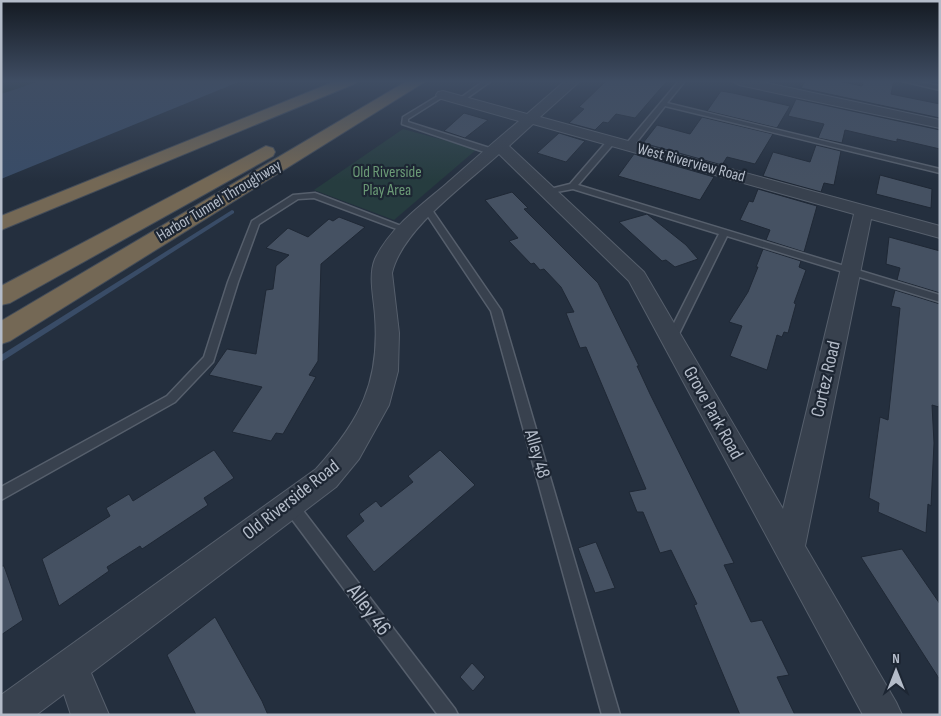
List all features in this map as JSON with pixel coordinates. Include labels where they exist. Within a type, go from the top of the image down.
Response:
[{"type":"highway","points":[[1,224],[268,114]]},
{"type":"highway","name":"Harbor Tunnel Throughway","points":[[1,297],[336,114]]},
{"type":"highway","name":"Harbor Tunnel Throughway","points":[[8,329],[363,114]]},
{"type":"street","name":"West Riverview Road","points":[[513,114],[940,232]]},
{"type":"street","name":"Old Riverside Road","points":[[5,715],[326,478],[349,454],[370,416],[384,383],[388,352],[382,273],[385,260],[405,229],[535,114]]},
{"type":"street","points":[[895,114],[940,124]]},
{"type":"street","name":"Grove Park Road","points":[[497,148],[561,189],[637,277],[883,715]]},
{"type":"street","name":"Cortez Road","points":[[789,548],[864,211]]},
{"type":"street","points":[[71,666],[90,715]]},
{"type":"lane","points":[[411,114],[405,118],[404,123],[497,148]]},
{"type":"lane","points":[[629,146],[655,114]]},
{"type":"lane","points":[[706,114],[940,171]]},
{"type":"lane","points":[[561,189],[612,141]]},
{"type":"lane","points":[[561,189],[724,232],[940,299]]},
{"type":"lane","points":[[1,494],[171,399],[209,359],[233,282],[255,223],[296,197],[315,195],[405,229]]},
{"type":"lane","name":"Alley 48","points":[[427,209],[496,310],[611,715]]},
{"type":"lane","points":[[671,338],[724,232]]},
{"type":"lane","name":"Alley 46","points":[[289,504],[449,715]]},
{"type":"green space","name":"Old Riverside Play Area","points":[[403,129],[477,149],[394,220],[314,190]]},
{"type":"water","points":[[1,114],[159,114],[1,179]]},
{"type":"building","points":[[462,114],[488,120],[465,138],[444,131]]},
{"type":"building","points":[[578,114],[616,114],[608,123],[603,122],[595,130],[569,123]]},
{"type":"building","points":[[618,114],[638,114],[635,118]]},
{"type":"building","points":[[721,114],[785,114],[777,128]]},
{"type":"building","points":[[789,114],[868,114],[940,130],[940,149],[897,139],[897,142],[892,141],[845,130],[842,143],[818,138],[824,124],[788,116]]},
{"type":"building","points":[[923,114],[940,114],[940,118]]},
{"type":"building","points":[[702,117],[773,134],[755,164],[727,157],[722,165],[643,143],[657,125],[690,134]]},
{"type":"building","points":[[559,133],[585,141],[566,162],[537,153]]},
{"type":"building","points":[[816,145],[841,151],[834,185],[824,183],[821,192],[763,176],[773,152],[810,162]]},
{"type":"building","points":[[634,154],[714,177],[700,200],[618,176]]},
{"type":"building","points":[[880,175],[932,189],[931,208],[876,194]]},
{"type":"building","points":[[758,189],[817,206],[804,252],[766,240],[770,230],[740,220],[749,201],[753,202]]},
{"type":"building","points":[[512,192],[528,208],[524,209],[598,283],[639,366],[637,366],[650,394],[734,563],[724,565],[751,622],[762,620],[789,675],[777,677],[795,715],[740,715],[694,605],[697,604],[671,550],[660,553],[643,512],[637,512],[629,492],[646,489],[586,347],[580,348],[566,313],[574,312],[561,287],[544,269],[540,270],[534,263],[531,264],[509,241],[518,238],[485,200]]},
{"type":"building","points":[[647,214],[686,245],[698,259],[675,267],[666,260],[662,261],[619,222]]},
{"type":"building","points":[[339,217],[365,227],[321,264],[318,361],[309,375],[316,377],[283,434],[276,433],[271,441],[232,432],[262,387],[209,375],[227,349],[256,354],[266,290],[273,289],[276,266],[289,255],[266,248],[288,228],[308,237],[329,219],[333,221]]},
{"type":"building","points":[[889,237],[940,251],[940,293],[897,280],[900,268],[886,264]]},
{"type":"building","points":[[763,249],[801,261],[799,267],[806,270],[794,303],[796,304],[788,333],[784,332],[782,337],[777,335],[767,370],[730,356],[742,326],[729,322],[748,292]]},
{"type":"building","points":[[895,290],[940,304],[940,394],[939,407],[932,405],[934,443],[931,506],[928,504],[926,533],[878,512],[879,503],[869,498],[880,417],[888,420],[900,308],[891,306]]},
{"type":"building","points":[[214,450],[234,478],[204,498],[208,505],[142,549],[140,546],[107,567],[109,571],[59,606],[42,559],[110,516],[106,508],[129,494],[133,501]]},
{"type":"building","points":[[440,450],[475,485],[374,572],[346,536],[364,521],[359,514],[376,501],[381,507],[413,482],[408,476]]},
{"type":"building","points":[[596,542],[615,588],[595,593],[578,548]]},
{"type":"building","points":[[902,549],[940,604],[940,680],[861,557]]},
{"type":"building","points":[[1,566],[4,566],[23,620],[1,635]]},
{"type":"building","points":[[215,617],[268,715],[196,715],[167,655]]},
{"type":"building","points":[[472,663],[485,677],[473,691],[460,677]]},
{"type":"waterway","points":[[1,359],[232,212]]}]
